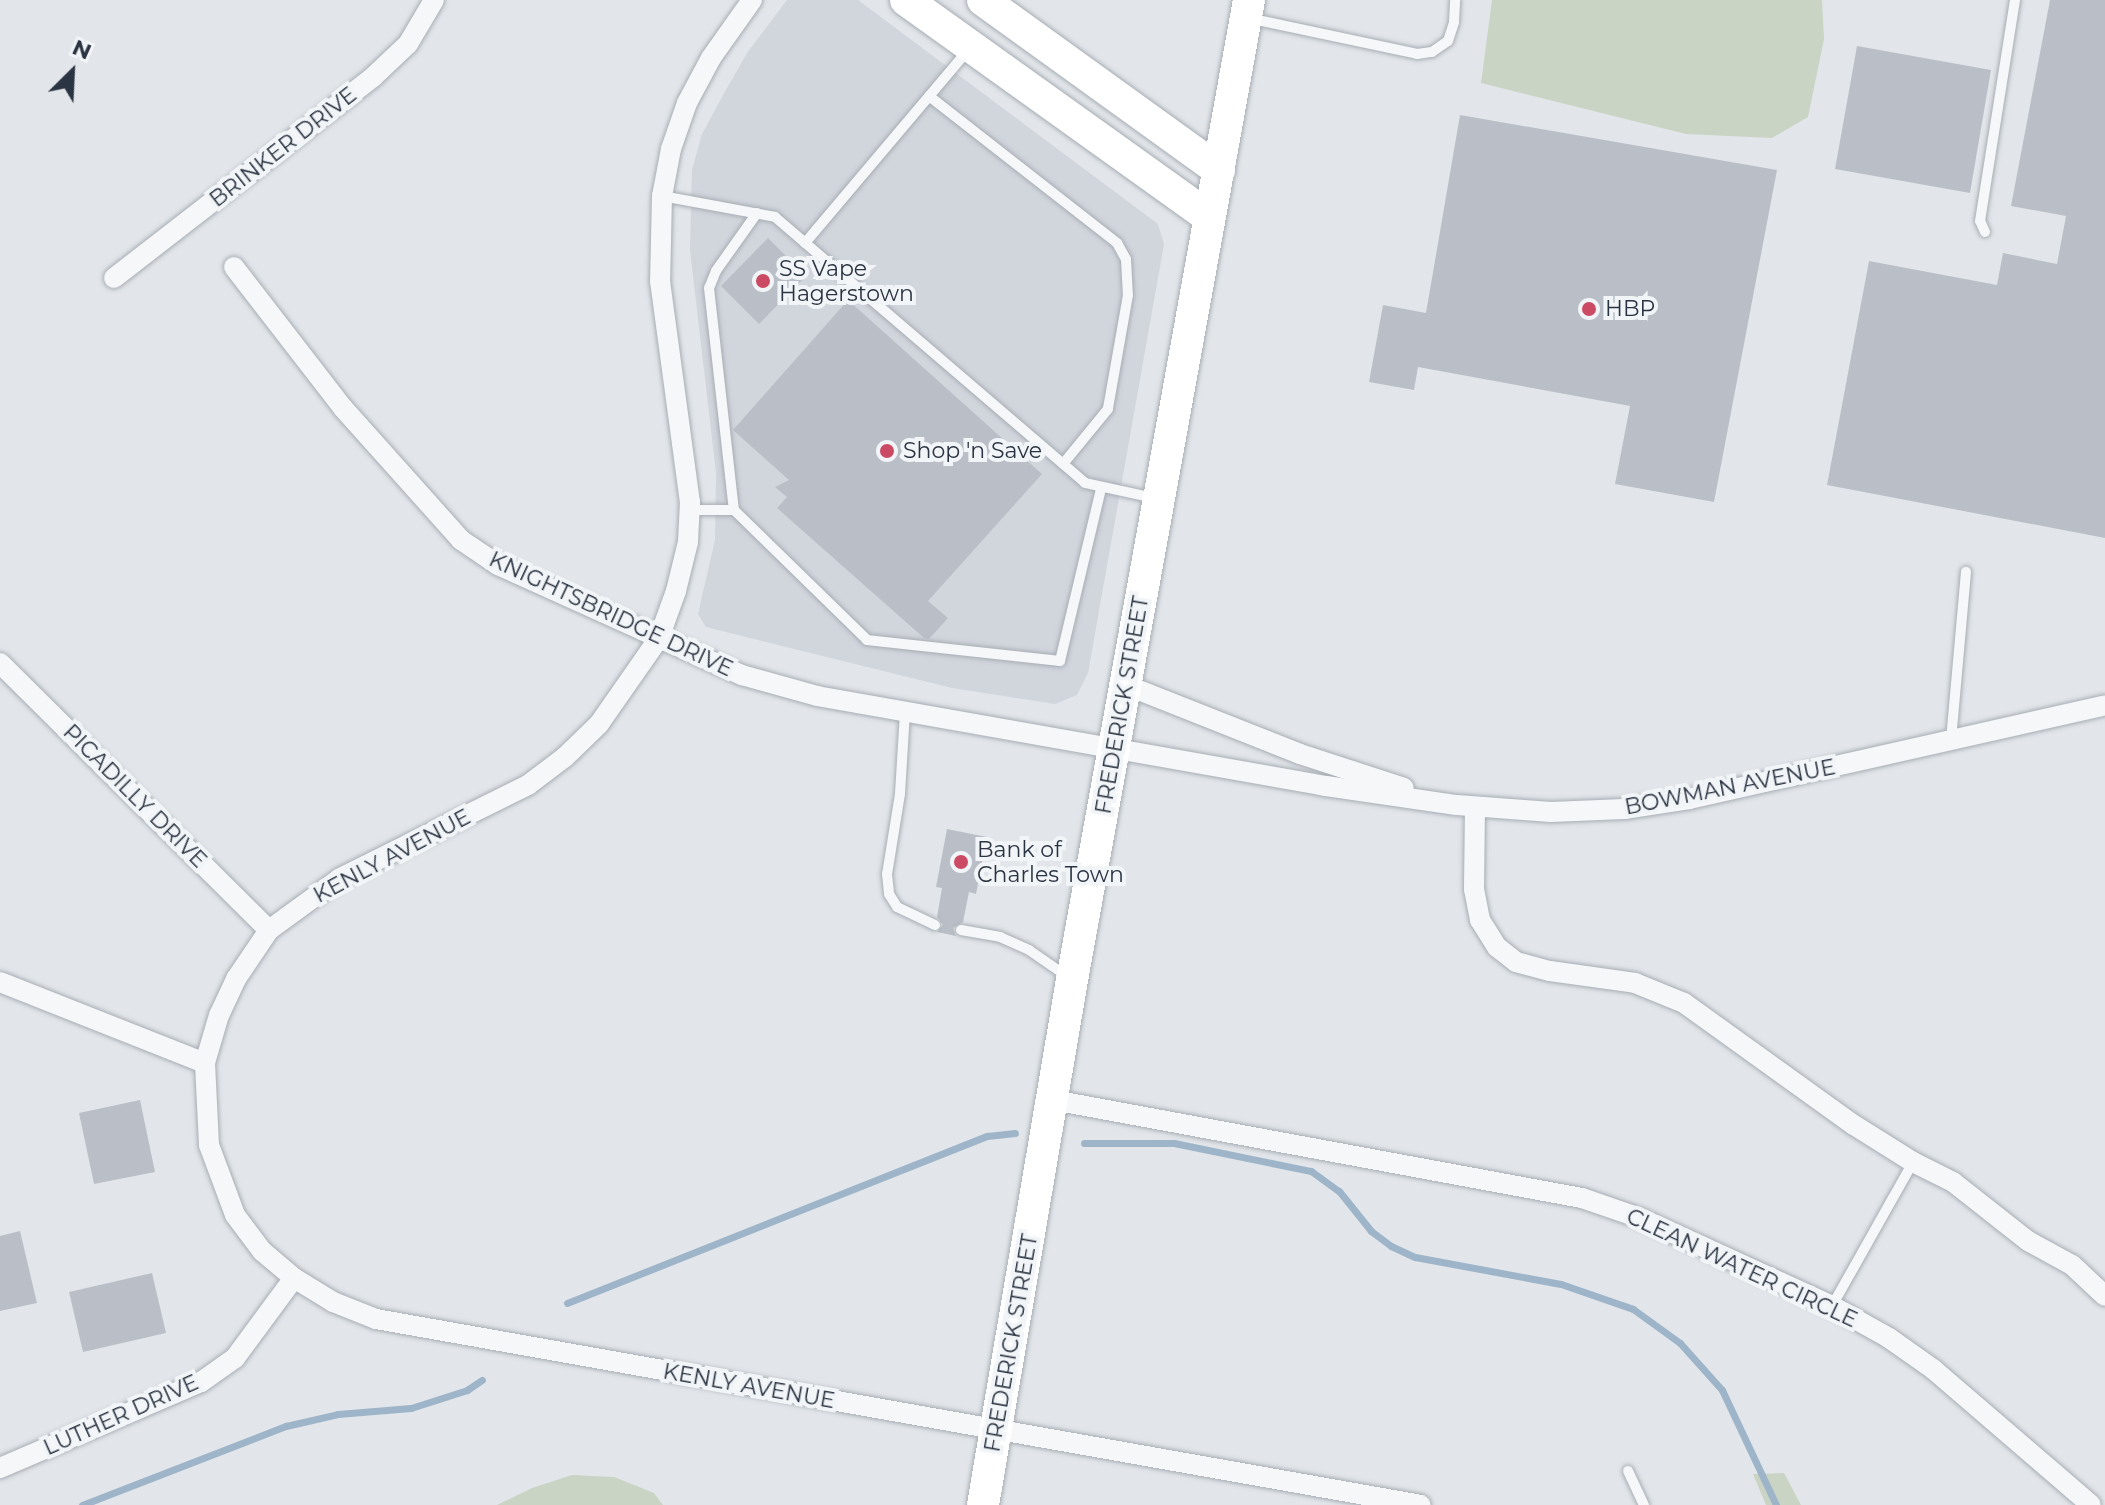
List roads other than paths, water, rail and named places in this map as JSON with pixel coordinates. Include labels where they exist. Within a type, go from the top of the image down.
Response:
[{"type":"main road","points":[[906,0],[1209,217]]},
{"type":"main road","points":[[998,5],[1219,170]]},
{"type":"main road","name":"FREDERICK STREET","points":[[983,1505],[1072,980],[1248,9]]},
{"type":"main road","points":[[971,47],[982,36],[994,34],[1079,95],[1096,98],[1111,92]]},
{"type":"street","name":"BRINKER DRIVE","points":[[114,278],[373,77],[408,44],[434,0]]},
{"type":"street","name":"KENLY AVENUE","points":[[752,0],[711,58],[687,103],[671,149],[662,196],[660,281],[690,510],[688,542],[676,591],[659,638],[599,724],[528,785],[339,879],[269,930],[236,979],[219,1015],[205,1063],[209,1145],[235,1215],[262,1251],[294,1278],[333,1302],[376,1319],[1421,1505]]},
{"type":"street","name":"KNIGHTSBRIDGE DRIVE","points":[[234,267],[343,408],[461,540],[498,565],[772,685],[1114,747]]},
{"type":"street","name":"PICADILLY DRIVE","points":[[0,663],[269,930]]},
{"type":"street","points":[[1126,685],[1300,754],[1466,806],[1480,920],[1497,947],[1516,962],[1550,971],[1635,983],[1684,1003],[1754,1050],[1854,1125],[1913,1162],[1953,1182],[2028,1241],[2072,1265],[2105,1296]]},
{"type":"street","name":"BOWMAN AVENUE","points":[[1114,747],[1326,786],[1466,806],[1551,812],[1637,807],[1689,799],[2105,705]]},
{"type":"street","points":[[0,982],[205,1063]]},
{"type":"street","name":"CLEAN WATER CIRCLE","points":[[1053,1100],[1582,1198],[1687,1238],[1832,1306],[1889,1338],[1933,1369],[2091,1505]]},
{"type":"street","name":"LUTHER DRIVE","points":[[0,1468],[201,1382],[235,1358],[294,1278]]},
{"type":"lane","points":[[1248,9],[1417,54],[1432,52],[1448,41],[1454,22],[1455,0]]},
{"type":"lane","points":[[1985,232],[1980,221],[2015,0]]},
{"type":"lane","points":[[805,243],[971,47]]},
{"type":"lane","points":[[929,96],[1117,243],[1126,259],[1128,295],[1108,409],[1063,464]]},
{"type":"lane","points":[[662,196],[775,217],[1085,483],[1101,489],[1160,499]]},
{"type":"lane","points":[[757,213],[716,271],[709,288],[734,510],[867,640],[1060,661],[1101,489]]},
{"type":"lane","points":[[690,510],[734,510]]},
{"type":"lane","points":[[1951,740],[1966,572]]},
{"type":"lane","points":[[905,711],[887,874],[889,894],[897,907],[935,925]]},
{"type":"lane","points":[[961,930],[1000,937],[1029,950],[1072,980]]},
{"type":"lane","points":[[1832,1306],[1913,1162]]},
{"type":"lane","points":[[1628,1471],[1644,1505]]},
{"type":"waterway","points":[[567,1303],[987,1136],[1015,1133]]},
{"type":"waterway","points":[[1084,1143],[1174,1143],[1311,1171],[1339,1191],[1371,1231],[1391,1246],[1415,1257],[1561,1284],[1633,1309],[1680,1343],[1722,1390],[1776,1505]]},
{"type":"waterway","points":[[82,1505],[286,1426],[338,1414],[411,1408],[467,1390],[482,1380]]},
{"type":"place","name":"SS Vape Hagerstown","points":[[763,281]]},
{"type":"place","name":"HBP","points":[[1589,309]]},
{"type":"place","name":"Shop 'n Save","points":[[887,451]]},
{"type":"place","name":"Bank of Charles Town","points":[[961,862]]}]
